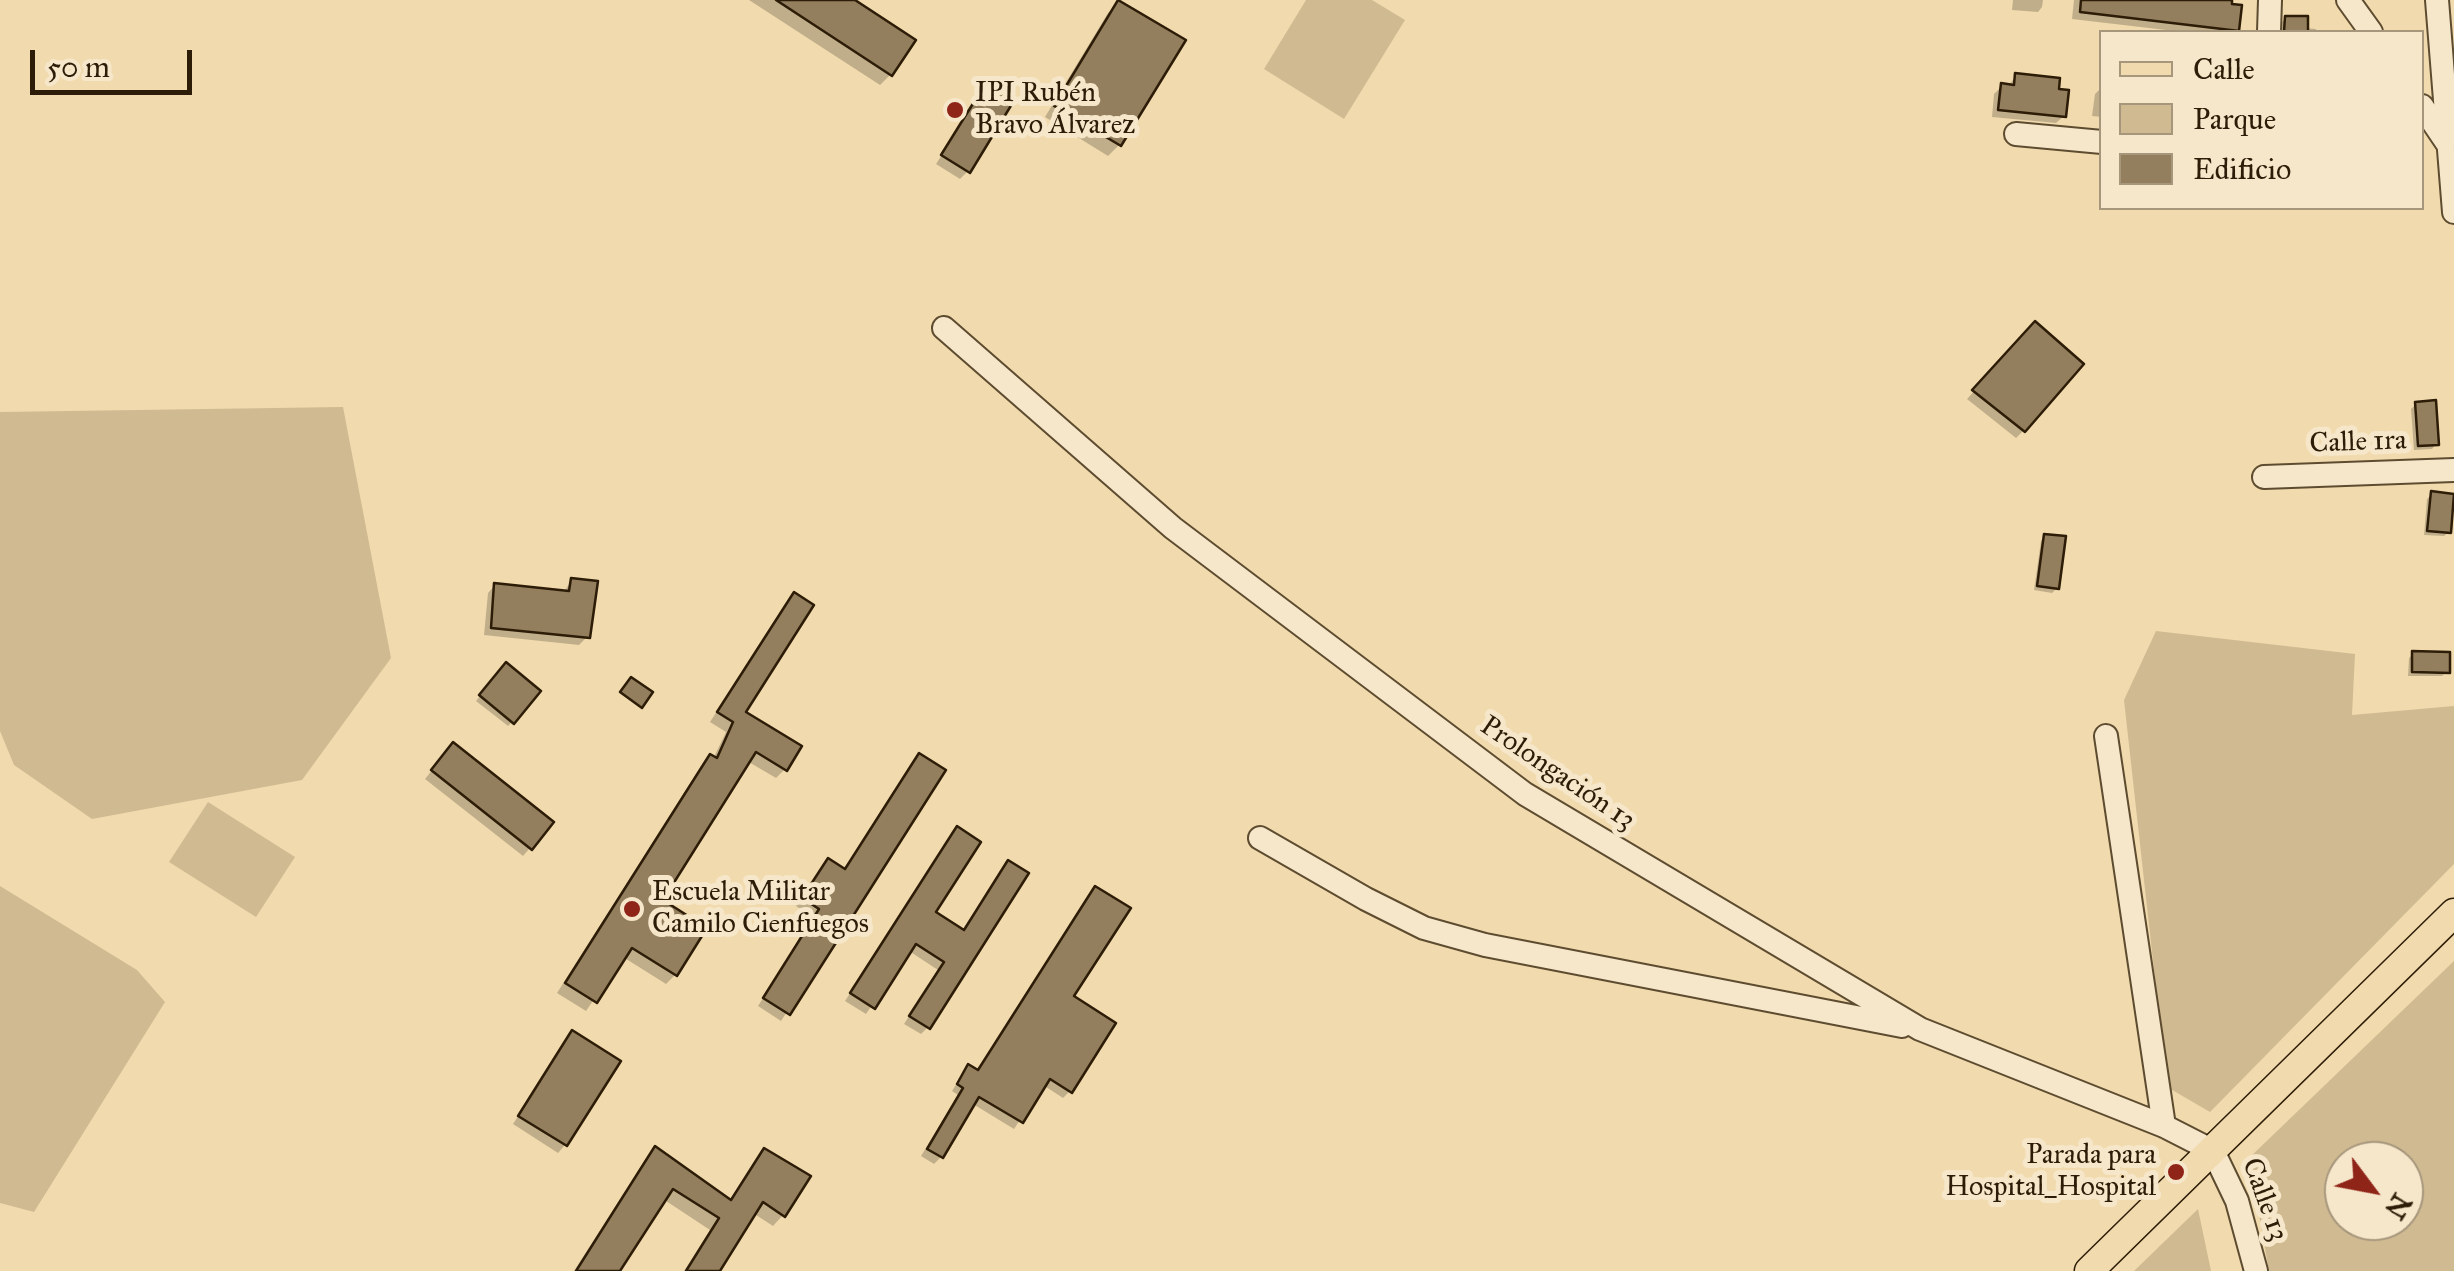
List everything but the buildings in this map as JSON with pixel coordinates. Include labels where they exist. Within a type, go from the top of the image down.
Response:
[{"type":"main road","points":[[2088,1271],[2454,913]]},
{"type":"street","points":[[2269,30],[2270,0]]},
{"type":"street","points":[[2348,0],[2370,30]]},
{"type":"street","points":[[2436,0],[2454,212]]},
{"type":"street","points":[[2424,109],[2448,146]]},
{"type":"street","points":[[2016,134],[2099,142]]},
{"type":"street","name":"Prolongación 13","points":[[944,328],[1173,528],[1525,794],[1920,1030],[2164,1126],[2212,1151]]},
{"type":"street","name":"Calle 1ra","points":[[2264,477],[2454,470]]},
{"type":"street","points":[[2106,736],[2164,1126]]},
{"type":"street","points":[[1260,838],[1424,928],[1485,945],[1920,1030]]},
{"type":"street","name":"Calle 13","points":[[2212,1151],[2237,1201],[2256,1271]]},
{"type":"green space","points":[[1306,0],[1372,0],[1405,20],[1344,119],[1264,69]]},
{"type":"green space","points":[[343,407],[391,658],[302,780],[92,819],[14,765],[0,731],[0,412]]},
{"type":"green space","points":[[2156,631],[2355,654],[2352,715],[2454,706],[2454,864],[2210,1112],[2167,1087],[2124,700]]},
{"type":"green space","points":[[208,802],[295,857],[256,917],[169,862]]},
{"type":"green space","points":[[0,886],[137,970],[165,1002],[34,1212],[0,1203]]},
{"type":"green space","points":[[2454,961],[2454,1271],[2269,1271],[2249,1158]]},
{"type":"green space","points":[[2198,1209],[2211,1271],[2134,1271]]},
{"type":"place","name":"IPI Rubén Bravo Álvarez","points":[[955,110]]},
{"type":"place","name":"Escuela Militar Camilo Cienfuegos","points":[[632,909]]},
{"type":"place","name":"Parada para Hospital_Hospital","points":[[2176,1172]]}]
